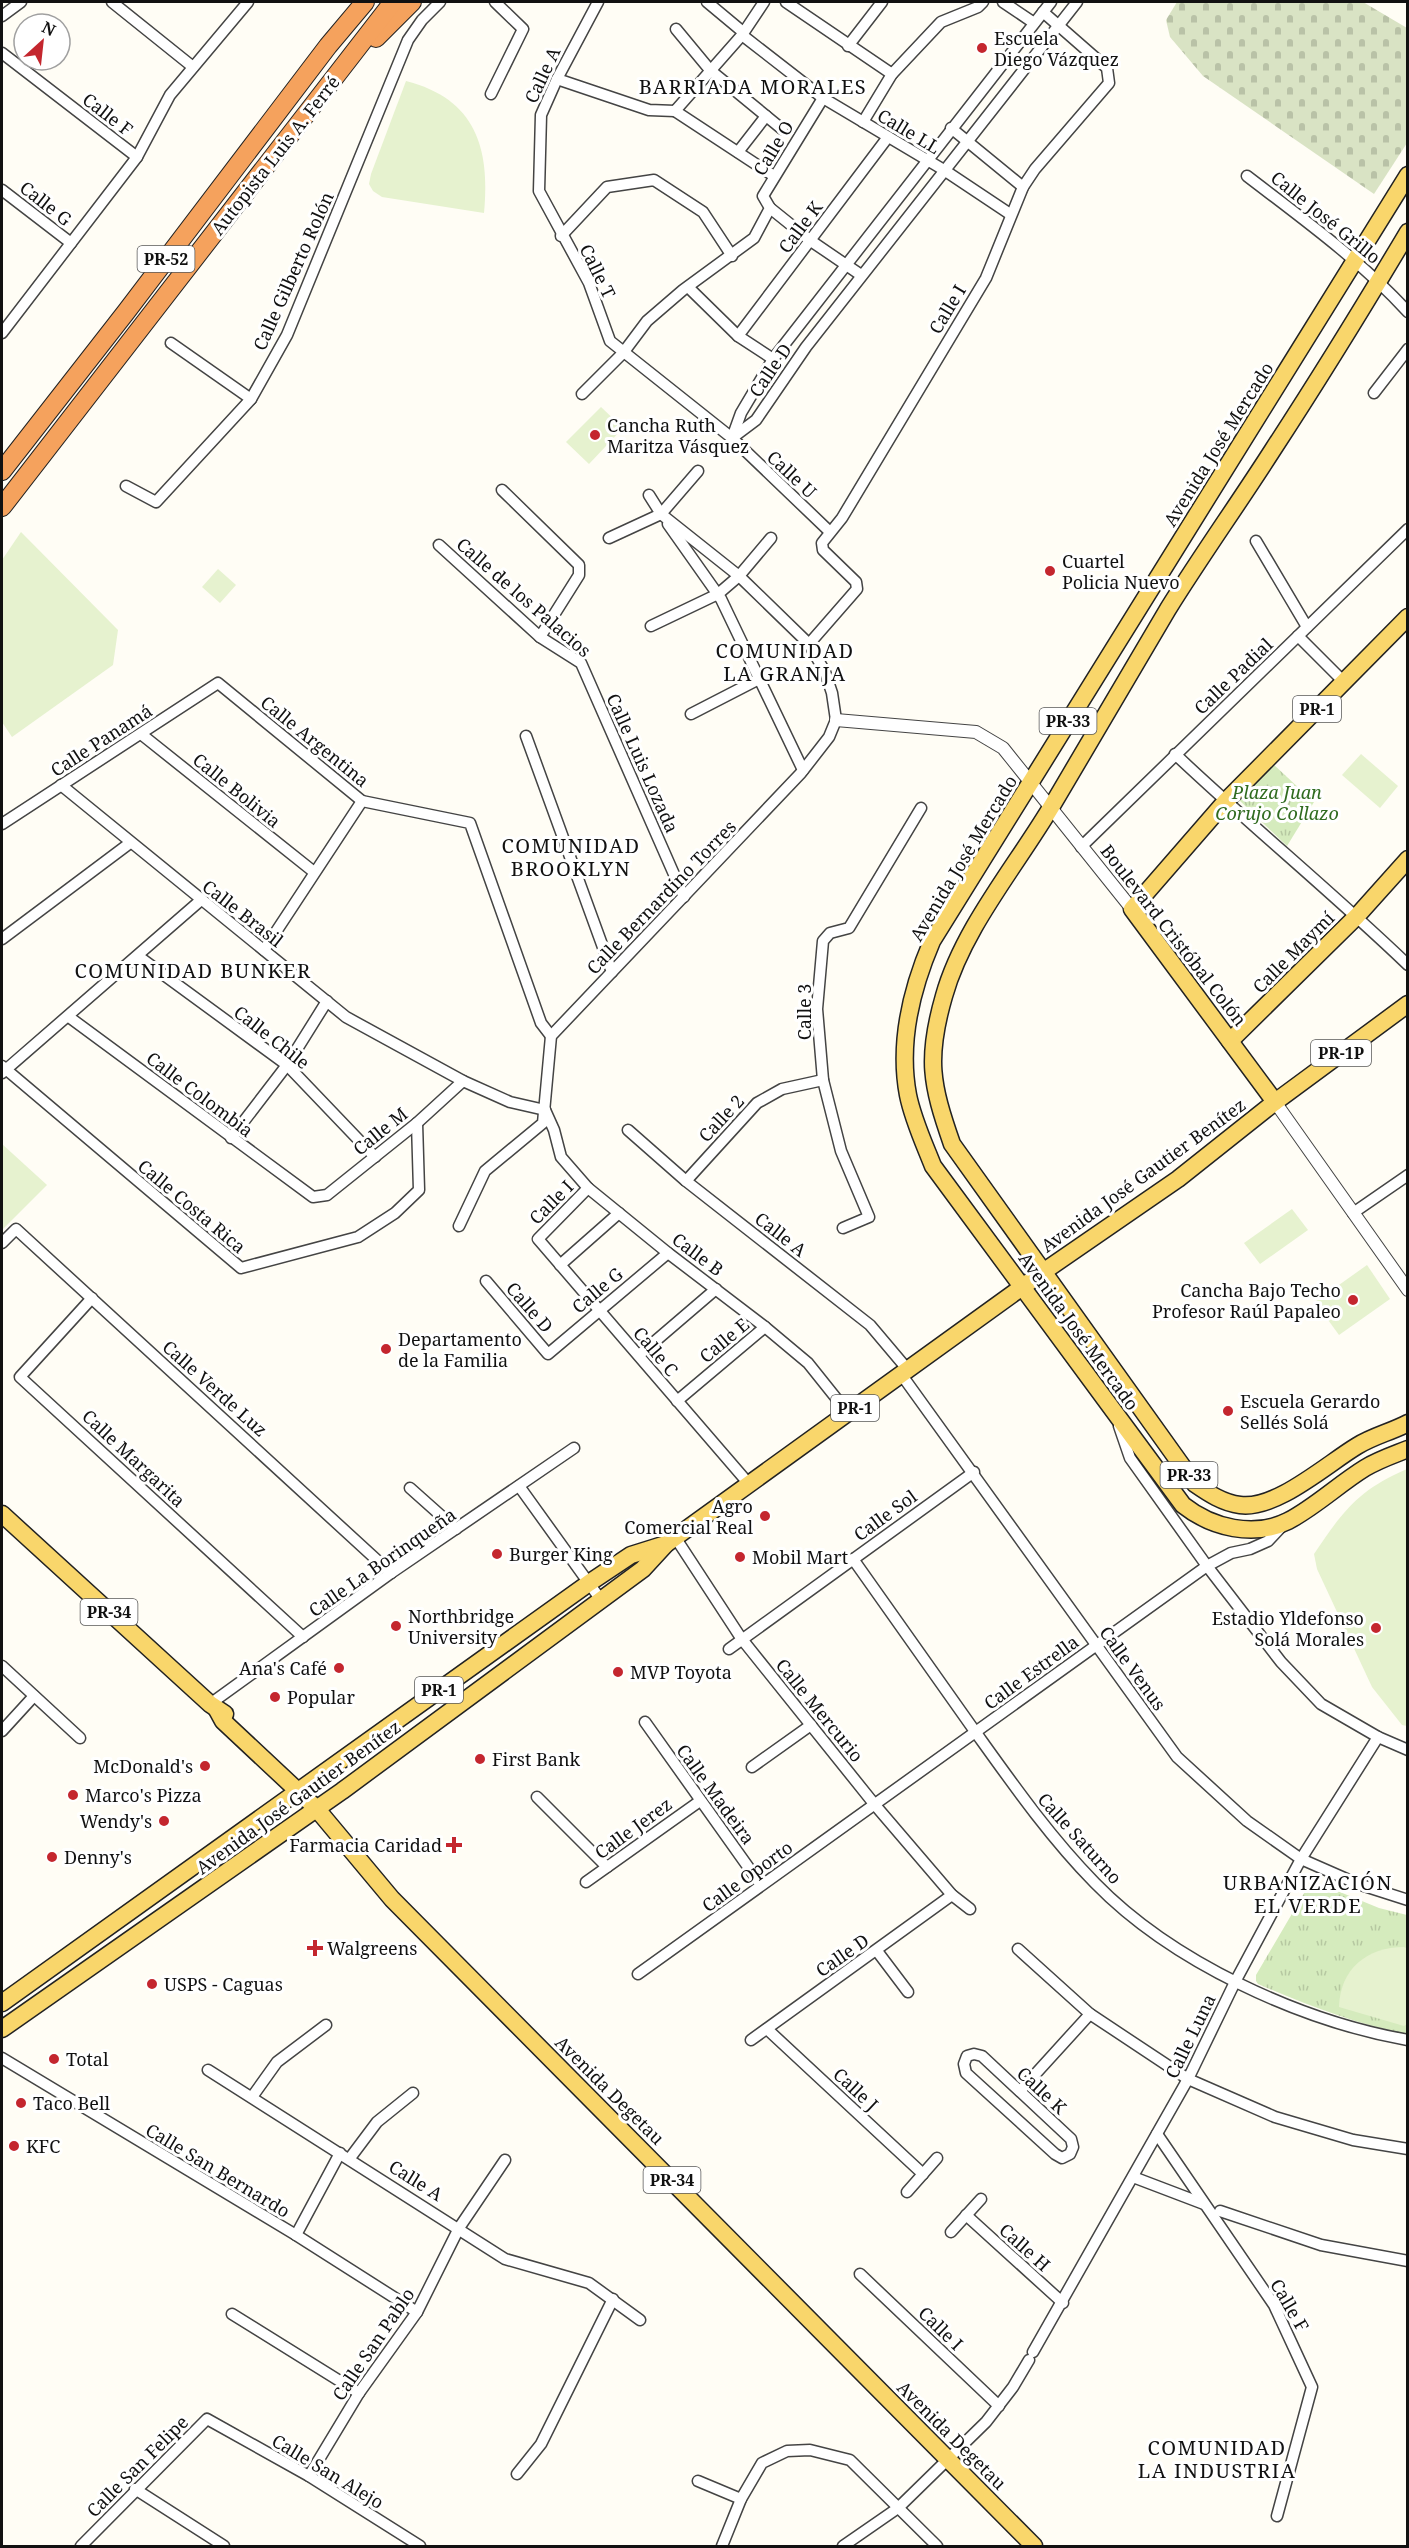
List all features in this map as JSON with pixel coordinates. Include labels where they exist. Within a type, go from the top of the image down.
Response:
[{"type":"highway","points":[[328,46],[350,2]]},
{"type":"highway","name":"Autopista Luis A. Ferré","points":[[2,471],[328,46],[365,2]]},
{"type":"highway","name":"Autopista Luis A. Ferré","points":[[2,507],[393,2]]},
{"type":"highway","points":[[321,96],[412,2]]},
{"type":"main road","name":"Avenida José Mercado","points":[[1407,176],[932,941],[920,969],[910,1003],[904,1044],[908,1094],[916,1123],[933,1166],[1184,1505],[1200,1518],[1216,1525],[1251,1529],[1287,1522],[1368,1466],[1407,1449]]},
{"type":"main road","name":"Avenida José Mercado","points":[[1407,232],[1272,451],[1169,608],[1051,807],[977,924],[958,960],[945,993],[934,1036],[932,1069],[937,1100],[952,1144],[1195,1484],[1210,1495],[1241,1506],[1267,1502],[1286,1493],[1359,1445],[1407,1423]]},
{"type":"main road","name":"PR-1","points":[[1132,909],[1225,802],[1407,617]]},
{"type":"main road","name":"Calle Maymí","points":[[1230,1041],[1357,916],[1407,859]]},
{"type":"main road","name":"Boulevard Cristóbal Colón","points":[[1132,909],[1275,1102]]},
{"type":"main road","name":"Avenida José Gautier Benítez","points":[[2,2029],[316,1808],[644,1569],[671,1540],[1043,1272],[1178,1179],[1275,1102],[1407,1004]]},
{"type":"main road","name":"Avenida Degetau","points":[[2,1514],[213,1707],[223,1721],[257,1754],[301,1789]]},
{"type":"main road","name":"Avenida José Gautier Benítez","points":[[2,2003],[589,1583],[631,1555],[671,1540]]},
{"type":"main road","name":"Avenida Degetau","points":[[213,1707],[230,1716],[301,1789],[392,1899],[1035,2547]]},
{"type":"main road","points":[[257,1754],[278,1781],[277,1795],[272,1809]]},
{"type":"street","points":[[2,16],[21,2]]},
{"type":"street","points":[[112,2],[193,67]]},
{"type":"street","points":[[2,329],[137,157],[170,95],[248,2]]},
{"type":"street","name":"Calle Gilberto Rolón","points":[[126,486],[156,502],[251,399],[287,335],[408,40],[422,20],[440,2]]},
{"type":"street","points":[[491,94],[523,29],[495,2]]},
{"type":"street","name":"Calle A","points":[[561,236],[539,191],[541,115],[557,79],[598,2]]},
{"type":"street","name":"Calle LL","points":[[707,2],[742,34],[823,98],[944,170],[1010,214]]},
{"type":"street","points":[[675,111],[742,34],[764,2]]},
{"type":"street","points":[[786,2],[892,74]]},
{"type":"street","points":[[848,46],[882,2]]},
{"type":"street","points":[[863,122],[892,74],[941,22],[978,7],[983,2]]},
{"type":"street","points":[[1003,2],[1034,23]]},
{"type":"street","name":"Calle D","points":[[732,438],[741,413],[773,359],[1051,2]]},
{"type":"street","name":"Calle D","points":[[732,438],[756,420],[806,346],[1077,2]]},
{"type":"street","points":[[1043,12],[1058,25]]},
{"type":"street","name":"Calle I","points":[[831,532],[842,518],[986,278],[1010,214],[1023,187],[1109,83],[1107,68],[1058,25]]},
{"type":"street","points":[[676,29],[710,70],[782,129]]},
{"type":"street","name":"Calle F","points":[[2,53],[137,157]]},
{"type":"street","points":[[557,79],[650,110],[675,111],[774,176]]},
{"type":"street","name":"Calle O","points":[[582,394],[622,353],[647,321],[754,238],[770,208],[764,196],[823,98]]},
{"type":"street","points":[[738,152],[766,116]]},
{"type":"street","points":[[951,128],[1023,187]]},
{"type":"street","name":"Calle K","points":[[738,336],[888,137]]},
{"type":"street","name":"Calle José Grillo","points":[[1247,176],[1379,280],[1407,312]]},
{"type":"street","points":[[561,236],[607,187],[654,180],[703,212],[732,256]]},
{"type":"street","name":"Calle G","points":[[2,190],[71,243]]},
{"type":"street","points":[[770,208],[811,241],[861,275]]},
{"type":"street","name":"Calle T","points":[[561,236],[590,283],[610,341],[622,353]]},
{"type":"street","points":[[688,287],[738,336],[773,359]]},
{"type":"street","points":[[171,343],[251,399]]},
{"type":"street","points":[[1374,393],[1407,349]]},
{"type":"street","name":"Calle U","points":[[622,353],[732,438],[831,532]]},
{"type":"street","points":[[609,538],[661,514],[698,471]]},
{"type":"street","points":[[502,490],[579,565],[579,575],[540,637]]},
{"type":"street","points":[[649,495],[718,594],[803,770]]},
{"type":"street","points":[[661,514],[739,576],[809,644],[825,672],[832,693],[836,720]]},
{"type":"street","name":"Calle Padial","points":[[1081,847],[1407,529]]},
{"type":"street","points":[[809,644],[856,589],[856,582],[823,550],[822,543],[831,532]]},
{"type":"street","points":[[651,626],[718,594],[739,576],[771,538]]},
{"type":"street","points":[[1256,542],[1307,627]]},
{"type":"street","name":"Calle de los Palacios","points":[[439,545],[540,637],[581,663],[586,674]]},
{"type":"street","points":[[1298,636],[1344,682]]},
{"type":"street","name":"Calle Luis Lozada","points":[[586,674],[684,897]]},
{"type":"street","points":[[691,714],[759,679]]},
{"type":"street","name":"Calle Panamá","points":[[2,824],[218,683]]},
{"type":"street","name":"Calle Argentina","points":[[218,683],[362,801],[470,823],[541,1023],[551,1036]]},
{"type":"street","name":"Boulevard Cristóbal Colón","points":[[836,720],[976,732],[1003,748],[1132,909]]},
{"type":"street","name":"Calle Bernardino Torres","points":[[551,1036],[803,770],[829,737],[836,720]]},
{"type":"street","name":"Calle Bolivia","points":[[141,734],[314,872]]},
{"type":"street","points":[[526,736],[612,972]]},
{"type":"street","points":[[1175,754],[1225,802],[1357,916],[1407,964]]},
{"type":"street","name":"Calle Brasil","points":[[61,785],[346,1017],[463,1081],[510,1102],[545,1110]]},
{"type":"street","points":[[264,950],[362,801]]},
{"type":"street","name":"Calle 3","points":[[843,1228],[869,1217],[841,1151],[823,1080],[817,1009],[823,940],[830,933],[849,928],[921,808]]},
{"type":"street","points":[[2,939],[130,843]]},
{"type":"street","points":[[3,1070],[69,1017],[201,900]]},
{"type":"street","name":"Calle Chile","points":[[138,956],[287,1065],[375,1157]]},
{"type":"street","points":[[231,1138],[287,1065],[327,1001]]},
{"type":"street","name":"Calle Colombia","points":[[69,1017],[313,1197]]},
{"type":"street","points":[[459,1226],[485,1172],[543,1123],[551,1036]]},
{"type":"street","name":"Calle Costa Rica","points":[[3,1070],[240,1268],[358,1237],[395,1213],[419,1190],[417,1123]]},
{"type":"street","name":"Calle 2","points":[[686,1180],[757,1103],[782,1089],[823,1080]]},
{"type":"street","name":"Calle M","points":[[313,1197],[327,1195],[417,1123],[463,1081]]},
{"type":"street","name":"Boulevard Cristóbal Colón","points":[[1275,1102],[1407,1290]]},
{"type":"street","name":"Calle B","points":[[545,1110],[554,1130],[561,1157],[588,1188],[808,1363],[848,1413]]},
{"type":"street","name":"Calle A","points":[[628,1130],[686,1180],[870,1325],[905,1372]]},
{"type":"street","points":[[1353,1213],[1407,1175]]},
{"type":"street","name":"Calle I","points":[[538,1239],[588,1188]]},
{"type":"street","points":[[560,1265],[619,1213]]},
{"type":"street","name":"Calle Verde Luz","points":[[2,1243],[16,1229],[391,1573]]},
{"type":"street","name":"Calle C","points":[[538,1239],[749,1484]]},
{"type":"street","name":"Calle G","points":[[548,1354],[668,1252]]},
{"type":"street","name":"Calle D","points":[[486,1281],[548,1354]]},
{"type":"street","points":[[639,1355],[716,1289]]},
{"type":"street","name":"Calle Margarita","points":[[92,1298],[20,1377],[303,1636]]},
{"type":"street","name":"Calle E","points":[[678,1401],[765,1327]]},
{"type":"street","name":"Calle Venus","points":[[905,1372],[1095,1645],[1177,1757],[1247,1821],[1301,1860],[1358,1884],[1407,1900]]},
{"type":"street","points":[[1115,1412],[1130,1458],[1207,1566],[1281,1662],[1321,1704],[1378,1737],[1407,1749]]},
{"type":"street","name":"Calle La Borinqueña","points":[[213,1707],[303,1636],[574,1448]]},
{"type":"street","name":"Calle Sol","points":[[729,1649],[741,1638],[974,1472]]},
{"type":"street","points":[[519,1486],[601,1600]]},
{"type":"street","points":[[410,1488],[456,1529]]},
{"type":"street","name":"Calle Estrella","points":[[875,1805],[1207,1566],[1232,1553],[1250,1550],[1268,1541],[1287,1522]]},
{"type":"street","name":"Calle Mercurio","points":[[671,1540],[741,1638],[875,1805],[952,1895],[970,1909]]},
{"type":"street","name":"Calle Saturno","points":[[853,1559],[1039,1821],[1096,1885],[1163,1941],[1236,1982],[1301,2011],[1376,2035],[1407,2040]]},
{"type":"street","points":[[2,1666],[80,1737]]},
{"type":"street","points":[[2,1731],[34,1696]]},
{"type":"street","name":"Calle Madeira","points":[[645,1722],[699,1801],[761,1885]]},
{"type":"street","points":[[752,1767],[811,1725]]},
{"type":"street","name":"Calle Luna","points":[[999,2406],[1063,2303],[1188,2079],[1236,1982],[1301,1860],[1378,1737]]},
{"type":"street","points":[[537,1797],[607,1867]]},
{"type":"street","name":"Calle Jerez","points":[[586,1882],[699,1801]]},
{"type":"street","name":"Calle Oporto","points":[[638,1974],[875,1805]]},
{"type":"street","name":"Calle D","points":[[751,2040],[952,1895]]},
{"type":"street","points":[[1018,1949],[1090,2014],[1188,2079],[1275,2117],[1353,2140],[1407,2149]]},
{"type":"street","points":[[877,1951],[908,1992]]},
{"type":"street","points":[[1020,2091],[1090,2014]]},
{"type":"street","points":[[252,2097],[277,2061],[326,2025]]},
{"type":"street","name":"Calle J","points":[[767,2029],[923,2174]]},
{"type":"street","name":"Calle K","points":[[974,2054],[981,2056],[1020,2091],[1071,2139],[1073,2147],[1070,2154],[1062,2157],[1055,2154],[966,2073],[964,2064],[967,2056],[974,2054]]},
{"type":"street","name":"Calle San Bernardo","points":[[2,2058],[296,2235],[417,2312]]},
{"type":"street","name":"Calle A","points":[[208,2070],[506,2259],[589,2283],[640,2320]]},
{"type":"street","points":[[296,2235],[345,2155],[377,2122],[413,2093]]},
{"type":"street","name":"Calle F","points":[[1157,2134],[1274,2305],[1312,2387],[1277,2516]]},
{"type":"street","points":[[907,2192],[937,2158]]},
{"type":"street","points":[[459,2228],[505,2160]]},
{"type":"street","points":[[1133,2177],[1204,2204]]},
{"type":"street","points":[[951,2232],[981,2199]]},
{"type":"street","points":[[1220,2211],[1322,2245],[1407,2261]]},
{"type":"street","name":"Calle H","points":[[966,2215],[1063,2303]]},
{"type":"street","name":"Calle San Pablo","points":[[309,2476],[359,2392],[417,2312],[459,2228]]},
{"type":"street","name":"Calle I","points":[[860,2274],[999,2406]]},
{"type":"street","points":[[517,2474],[541,2444],[613,2299]]},
{"type":"street","points":[[232,2314],[359,2392]]},
{"type":"street","points":[[843,2547],[898,2508],[986,2422],[999,2406]]},
{"type":"street","name":"Calle San Felipe","points":[[81,2547],[135,2489],[207,2419],[219,2426]]},
{"type":"street","name":"Calle San Alejo","points":[[219,2426],[309,2476],[420,2547]]},
{"type":"street","points":[[722,2547],[741,2499],[762,2463],[787,2451],[810,2450],[850,2460],[937,2547]]},
{"type":"street","points":[[698,2481],[741,2499]]},
{"type":"street","points":[[135,2489],[224,2547]]},
{"type":"green space","points":[[1177,2],[1363,2],[1407,28],[1407,143],[1374,194],[1203,76],[1170,37],[1166,20]]},
{"type":"green space","points":[[406,81],[430,89],[449,100],[474,129],[484,167],[484,213],[382,197],[373,191],[369,184],[371,174]]},
{"type":"green space","name":"Cancha Ruth Maritza Vásquez","points":[[601,407],[623,428],[589,464],[566,442]]},
{"type":"green space","points":[[21,532],[118,630],[113,665],[12,737],[2,722],[2,560]]},
{"type":"green space","points":[[218,569],[236,585],[220,603],[202,587]]},
{"type":"green space","points":[[1361,754],[1398,786],[1380,808],[1342,775]]},
{"type":"green space","name":"Plaza Juan Corujo Collazo","points":[[1273,764],[1314,802],[1287,846],[1239,800]]},
{"type":"green space","points":[[2,1144],[47,1185],[2,1230]]},
{"type":"green space","points":[[1292,1209],[1308,1230],[1260,1264],[1244,1243]]},
{"type":"green space","name":"Cancha Bajo Techo Profesor Raúl Papaleo","points":[[1367,1265],[1390,1299],[1339,1335],[1315,1302]]},
{"type":"green space","name":"Estadio Yldefonso Solá Morales","points":[[1407,1469],[1407,1726],[1402,1725],[1372,1687],[1317,1569],[1314,1554],[1353,1503],[1376,1485]]},
{"type":"green space","points":[[1313,1881],[1379,1908],[1407,1915],[1407,2034],[1331,2013],[1258,1984],[1256,1981],[1256,1975]]},
{"type":"green space","points":[[1404,1947],[1408,1949],[1407,2024],[1404,2026],[1339,2007],[1344,1982],[1358,1963],[1378,1951]]},
{"type":"place","name":"Escuela Diego Vázquez","points":[[982,48]]},
{"type":"place","name":"Cancha Ruth Maritza Vásquez","points":[[595,435]]},
{"type":"place","name":"Cuartel Policia Nuevo","points":[[1050,571]]},
{"type":"place","name":"Cancha Bajo Techo Profesor Raúl Papaleo","points":[[1353,1300]]},
{"type":"place","name":"Departamento de la Familia","points":[[386,1349]]},
{"type":"place","name":"Escuela Gerardo Sellés Solá","points":[[1228,1411]]},
{"type":"place","name":"Agro Comercial Real","points":[[765,1516]]},
{"type":"place","name":"Burger King","points":[[497,1554]]},
{"type":"place","name":"Mobil Mart","points":[[740,1557]]},
{"type":"place","name":"Northbridge University","points":[[396,1626]]},
{"type":"place","name":"Estadio Yldefonso Solá Morales","points":[[1376,1628]]},
{"type":"place","name":"Ana's Café","points":[[339,1668]]},
{"type":"place","name":"MVP Toyota","points":[[618,1672]]},
{"type":"place","name":"Popular","points":[[275,1697]]},
{"type":"place","name":"First Bank","points":[[480,1759]]},
{"type":"place","name":"McDonald's","points":[[205,1766]]},
{"type":"place","name":"Marco's Pizza","points":[[73,1795]]},
{"type":"place","name":"Wendy's","points":[[164,1821]]},
{"type":"place","name":"Farmacia Caridad","points":[[454,1845]]},
{"type":"place","name":"Denny's","points":[[52,1857]]},
{"type":"place","name":"Walgreens","points":[[315,1948]]},
{"type":"place","name":"USPS - Caguas","points":[[152,1984]]},
{"type":"place","name":"Total","points":[[54,2059]]},
{"type":"place","name":"Taco Bell","points":[[21,2103]]},
{"type":"place","name":"KFC","points":[[14,2146]]},
{"type":"district","name":"BARRIADA MORALES","points":[[753,86]]},
{"type":"district","name":"COMUNIDAD LA GRANJA","points":[[785,662]]},
{"type":"district","name":"COMUNIDAD BROOKLYN","points":[[571,856]]},
{"type":"district","name":"COMUNIDAD BUNKER","points":[[193,970]]},
{"type":"district","name":"URBANIZACIÓN EL VERDE","points":[[1308,1894]]},
{"type":"district","name":"COMUNIDAD LA INDUSTRIA","points":[[1217,2458]]}]
